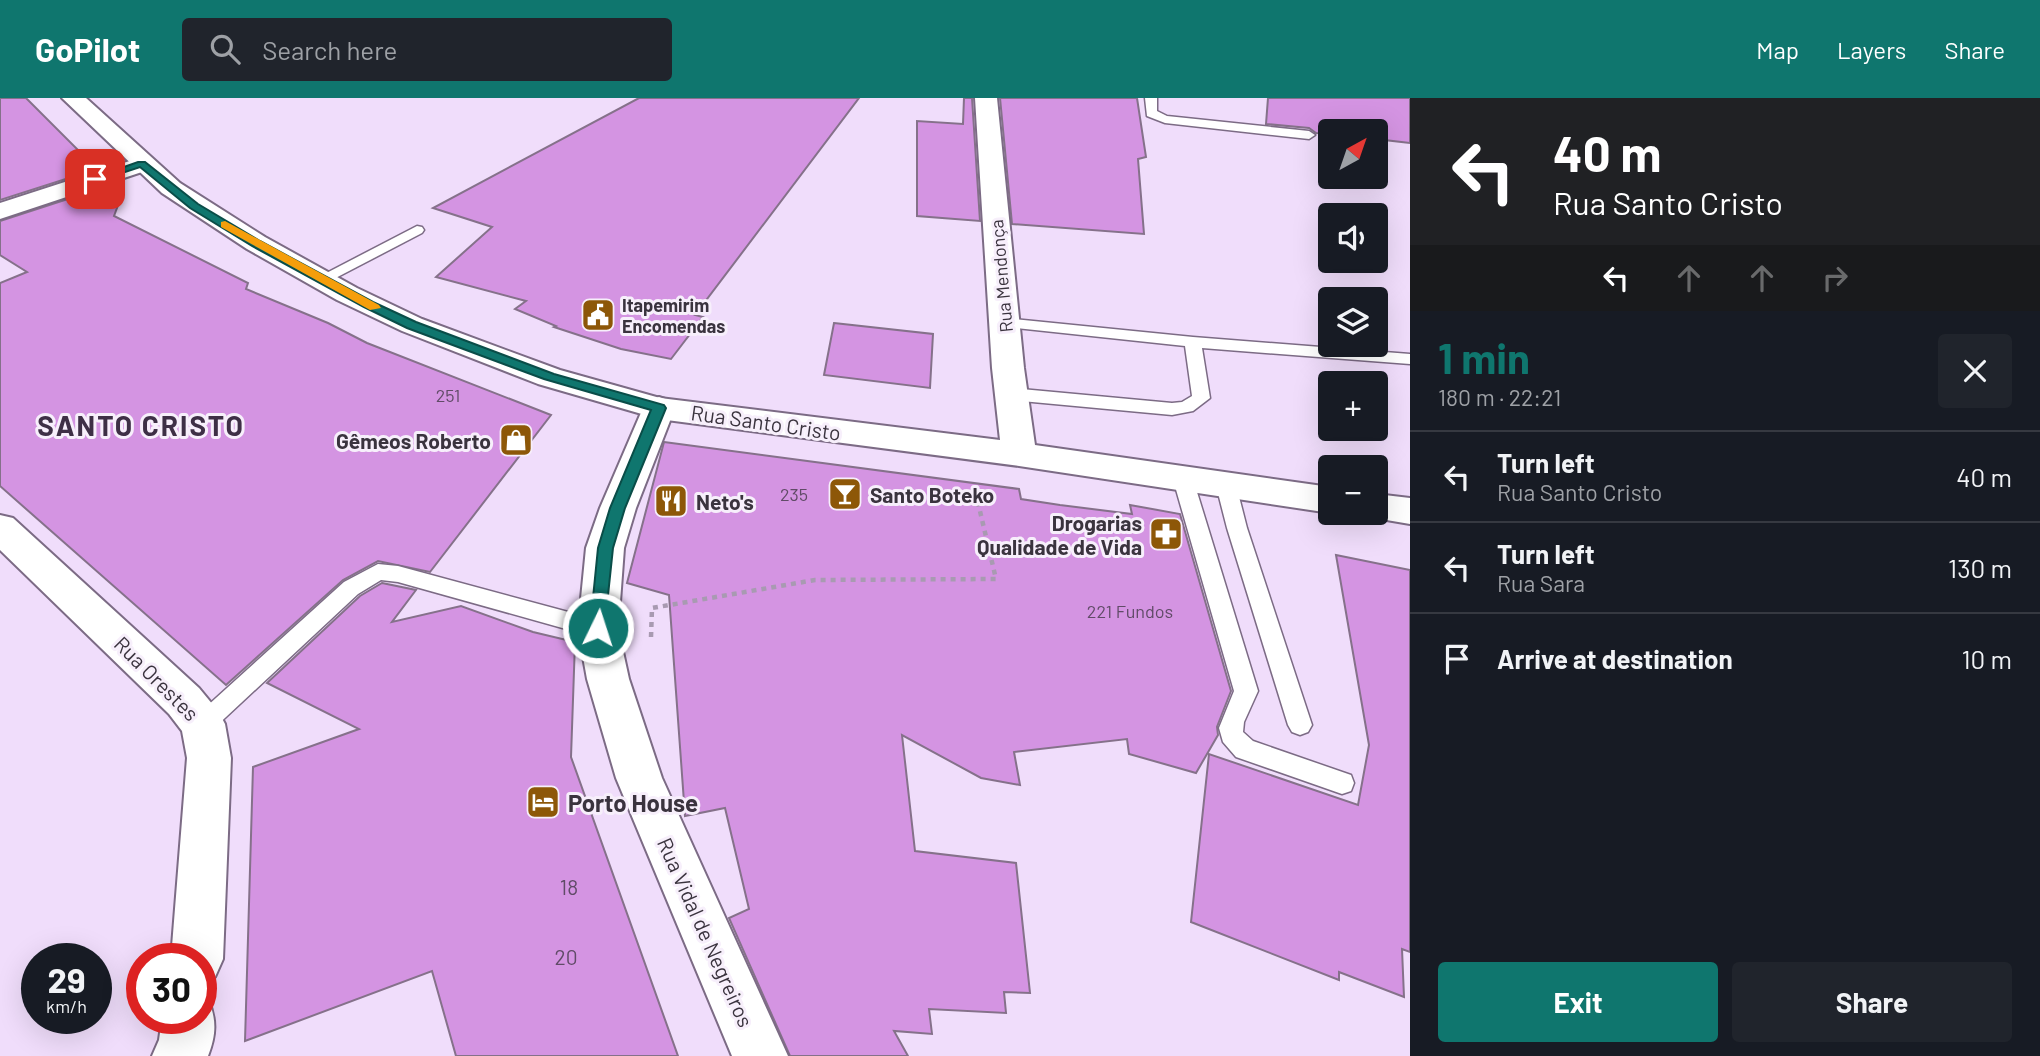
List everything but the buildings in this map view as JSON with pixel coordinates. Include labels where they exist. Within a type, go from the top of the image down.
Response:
[{"type":"main road","name":"Rua Santo Cristo","points":[[73,98],[142,164],[194,206],[321,280],[412,325],[549,377],[659,408],[1019,454],[1318,498]]},
{"type":"main road","name":"Rua Mendonça","points":[[986,98],[1004,323],[1019,454]]},
{"type":"main road","points":[[0,211],[142,164]]},
{"type":"main road","name":"Rua Vidal de Negreiros","points":[[659,408],[618,508],[606,548],[598,628],[611,690],[639,778],[760,1056]]},
{"type":"main road","points":[[1388,508],[1410,511]]},
{"type":"main road","name":"Rua Orestes","points":[[0,528],[184,701],[203,724],[209,758],[198,943]]},
{"type":"main road","points":[[180,1056],[187,1034]]},
{"type":"lane","points":[[1151,98],[1151,113],[1165,119],[1309,135]]},
{"type":"lane","points":[[321,280],[416,230]]},
{"type":"lane","points":[[1004,323],[1193,342],[1410,359]]},
{"type":"lane","points":[[1012,394],[1172,409],[1187,407],[1201,398],[1193,342]]},
{"type":"lane","points":[[1183,479],[1246,691],[1232,721],[1230,730],[1233,740],[1245,749],[1342,783]]},
{"type":"lane","points":[[1226,485],[1237,528],[1300,725]]},
{"type":"lane","points":[[203,724],[351,588],[378,572],[398,574],[598,628]]},
{"type":"path","points":[[651,648],[652,608],[815,580],[996,579],[965,448]]},
{"type":"slow traffic","points":[[225,224],[375,308]]},
{"type":"place","name":"Itapemirim Encomendas","points":[[598,315]]},
{"type":"place","name":"Gêmeos Roberto","points":[[516,440]]},
{"type":"place","name":"Santo Boteko","points":[[845,494]]},
{"type":"place","name":"Neto's","points":[[671,501]]},
{"type":"place","name":"Drogarias Qualidade de Vida","points":[[1166,534]]},
{"type":"place","name":"Porto House","points":[[543,802]]},
{"type":"district","name":"SANTO CRISTO","points":[[141,425]]},
{"type":"route","points":[[95,179],[142,164],[194,206],[369,305],[412,325],[549,377],[659,408],[618,508],[606,548],[598,628]]}]
